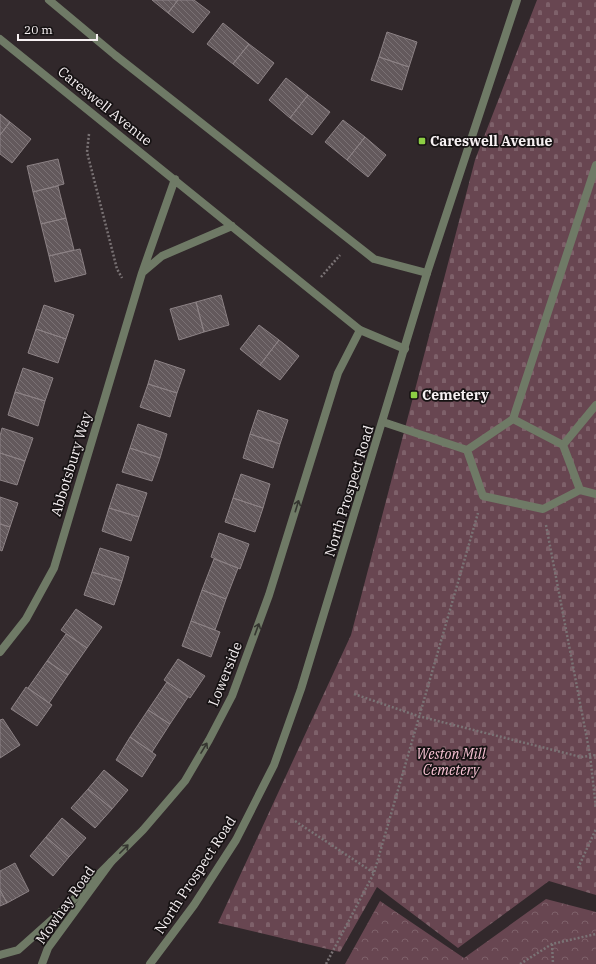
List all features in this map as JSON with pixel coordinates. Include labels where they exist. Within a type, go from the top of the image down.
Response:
[{"type":"street","points":[[49,0],[116,55],[374,259],[427,273]]},
{"type":"street","name":"North Prospect Road","points":[[150,964],[194,905],[236,840],[274,765],[301,689],[427,273],[517,0]]},
{"type":"street","name":"Careswell Avenue","points":[[0,39],[360,330],[405,349]]},
{"type":"street","points":[[467,450],[513,419],[596,164]]},
{"type":"street","name":"Abbotsbury Way","points":[[0,652],[26,619],[54,568],[134,297],[175,179]]},
{"type":"street","points":[[142,272],[162,256],[232,226]]},
{"type":"street","name":"Lowerside","points":[[0,955],[18,950],[64,909],[143,830],[185,781],[232,696],[269,595],[338,373],[360,330]]},
{"type":"street","points":[[563,445],[596,405]]},
{"type":"street","points":[[513,419],[563,445],[580,490]]},
{"type":"street","points":[[383,422],[467,450]]},
{"type":"street","points":[[467,450],[483,496],[543,509],[580,490],[596,494]]},
{"type":"street","name":"Mowhay Road","points":[[42,964],[48,948],[111,862]]},
{"type":"path","points":[[93,113],[87,152],[117,269],[134,297]]},
{"type":"path","points":[[311,290],[351,241]]},
{"type":"path","points":[[326,964],[374,874],[418,716],[483,496]]},
{"type":"path","points":[[543,509],[590,755],[596,808]]},
{"type":"path","points":[[354,694],[418,716],[581,757],[596,755]]},
{"type":"path","points":[[295,821],[374,874]]},
{"type":"path","points":[[578,868],[596,829]]},
{"type":"path","points":[[520,964],[552,944],[596,934]]},
{"type":"path","points":[[552,944],[553,964]]},
{"type":"green space","name":"Weston Mill Cemetery","points":[[537,0],[596,0],[596,895],[549,881],[458,948],[377,887],[340,952],[218,923],[351,635],[475,160]]},
{"type":"green space","points":[[546,899],[596,912],[596,964],[345,964],[380,901],[464,958]]},
{"type":"building","points":[[152,0],[178,0],[168,13]]},
{"type":"building","points":[[178,0],[194,0],[210,12],[193,33],[168,13]]},
{"type":"building","points":[[223,23],[249,44],[233,64],[207,44]]},
{"type":"building","points":[[387,32],[417,42],[409,67],[379,57]]},
{"type":"building","points":[[249,44],[274,63],[258,84],[233,64]]},
{"type":"building","points":[[379,57],[409,67],[402,90],[371,80]]},
{"type":"building","points":[[286,78],[308,95],[290,118],[269,100]]},
{"type":"building","points":[[308,95],[330,112],[312,135],[290,118]]},
{"type":"building","points":[[0,114],[10,122],[0,135]]},
{"type":"building","points":[[343,120],[365,137],[347,160],[325,142]]},
{"type":"building","points":[[10,122],[31,139],[12,163],[0,154],[0,135]]},
{"type":"building","points":[[365,137],[386,155],[368,177],[347,160]]},
{"type":"building","points":[[58,159],[64,184],[33,192],[27,166]]},
{"type":"building","points":[[58,186],[66,218],[41,224],[33,192]]},
{"type":"building","points":[[66,218],[74,250],[49,256],[41,224]]},
{"type":"building","points":[[80,249],[86,274],[55,282],[49,256]]},
{"type":"building","points":[[221,295],[229,325],[204,332],[196,302]]},
{"type":"building","points":[[196,302],[204,332],[179,340],[170,309]]},
{"type":"building","points":[[44,305],[74,315],[66,339],[36,329]]},
{"type":"building","points":[[259,325],[279,340],[260,365],[240,349]]},
{"type":"building","points":[[36,329],[66,339],[58,363],[28,353]]},
{"type":"building","points":[[279,340],[299,356],[280,380],[260,365]]},
{"type":"building","points":[[155,360],[185,370],[177,393],[148,384]]},
{"type":"building","points":[[23,368],[53,378],[45,401],[15,392]]},
{"type":"building","points":[[148,384],[177,393],[170,417],[140,407]]},
{"type":"building","points":[[15,392],[45,401],[38,426],[8,415]]},
{"type":"building","points":[[258,410],[288,420],[280,444],[250,434]]},
{"type":"building","points":[[138,424],[167,434],[160,458],[130,448]]},
{"type":"building","points":[[2,428],[33,438],[25,461],[0,453],[0,436]]},
{"type":"building","points":[[250,434],[280,444],[273,468],[243,458]]},
{"type":"building","points":[[130,448],[160,458],[152,481],[122,472]]},
{"type":"building","points":[[0,453],[25,461],[17,485],[0,480]]},
{"type":"building","points":[[241,474],[270,484],[263,508],[233,498]]},
{"type":"building","points":[[117,484],[147,493],[139,517],[109,508]]},
{"type":"building","points":[[0,497],[18,503],[10,527],[0,524]]},
{"type":"building","points":[[233,498],[263,508],[255,532],[225,522]]},
{"type":"building","points":[[109,508],[139,517],[131,541],[102,531]]},
{"type":"building","points":[[0,524],[10,527],[2,551],[0,550]]},
{"type":"building","points":[[219,533],[249,544],[240,569],[211,557]]},
{"type":"building","points":[[100,548],[129,557],[122,581],[92,572]]},
{"type":"building","points":[[214,559],[238,568],[226,599],[202,590]]},
{"type":"building","points":[[92,572],[122,581],[114,605],[84,595]]},
{"type":"building","points":[[202,590],[226,599],[215,630],[191,621]]},
{"type":"building","points":[[76,609],[102,627],[87,648],[61,630]]},
{"type":"building","points":[[191,621],[220,632],[211,657],[182,646]]},
{"type":"building","points":[[66,634],[87,648],[68,675],[47,661]]},
{"type":"building","points":[[178,659],[205,676],[190,698],[164,680]]},
{"type":"building","points":[[47,661],[68,675],[49,703],[28,688]]},
{"type":"building","points":[[167,682],[188,697],[170,724],[148,710]]},
{"type":"building","points":[[26,687],[52,705],[37,726],[11,709]]},
{"type":"building","points":[[148,710],[170,724],[152,752],[130,737]]},
{"type":"building","points":[[3,719],[20,745],[0,758],[0,720]]},
{"type":"building","points":[[130,737],[156,755],[142,777],[116,760]]},
{"type":"building","points":[[104,770],[128,790],[112,809],[88,789]]},
{"type":"building","points":[[88,789],[112,809],[95,828],[71,808]]},
{"type":"building","points":[[62,818],[86,838],[69,857],[46,837]]},
{"type":"building","points":[[46,837],[69,857],[53,876],[30,856]]},
{"type":"building","points":[[15,863],[29,891],[7,903],[0,890],[0,871]]},
{"type":"building","points":[[0,890],[7,903],[0,906]]},
{"type":"place","name":"Careswell Avenue","points":[[422,141]]},
{"type":"place","name":"Cemetery","points":[[414,395]]}]
